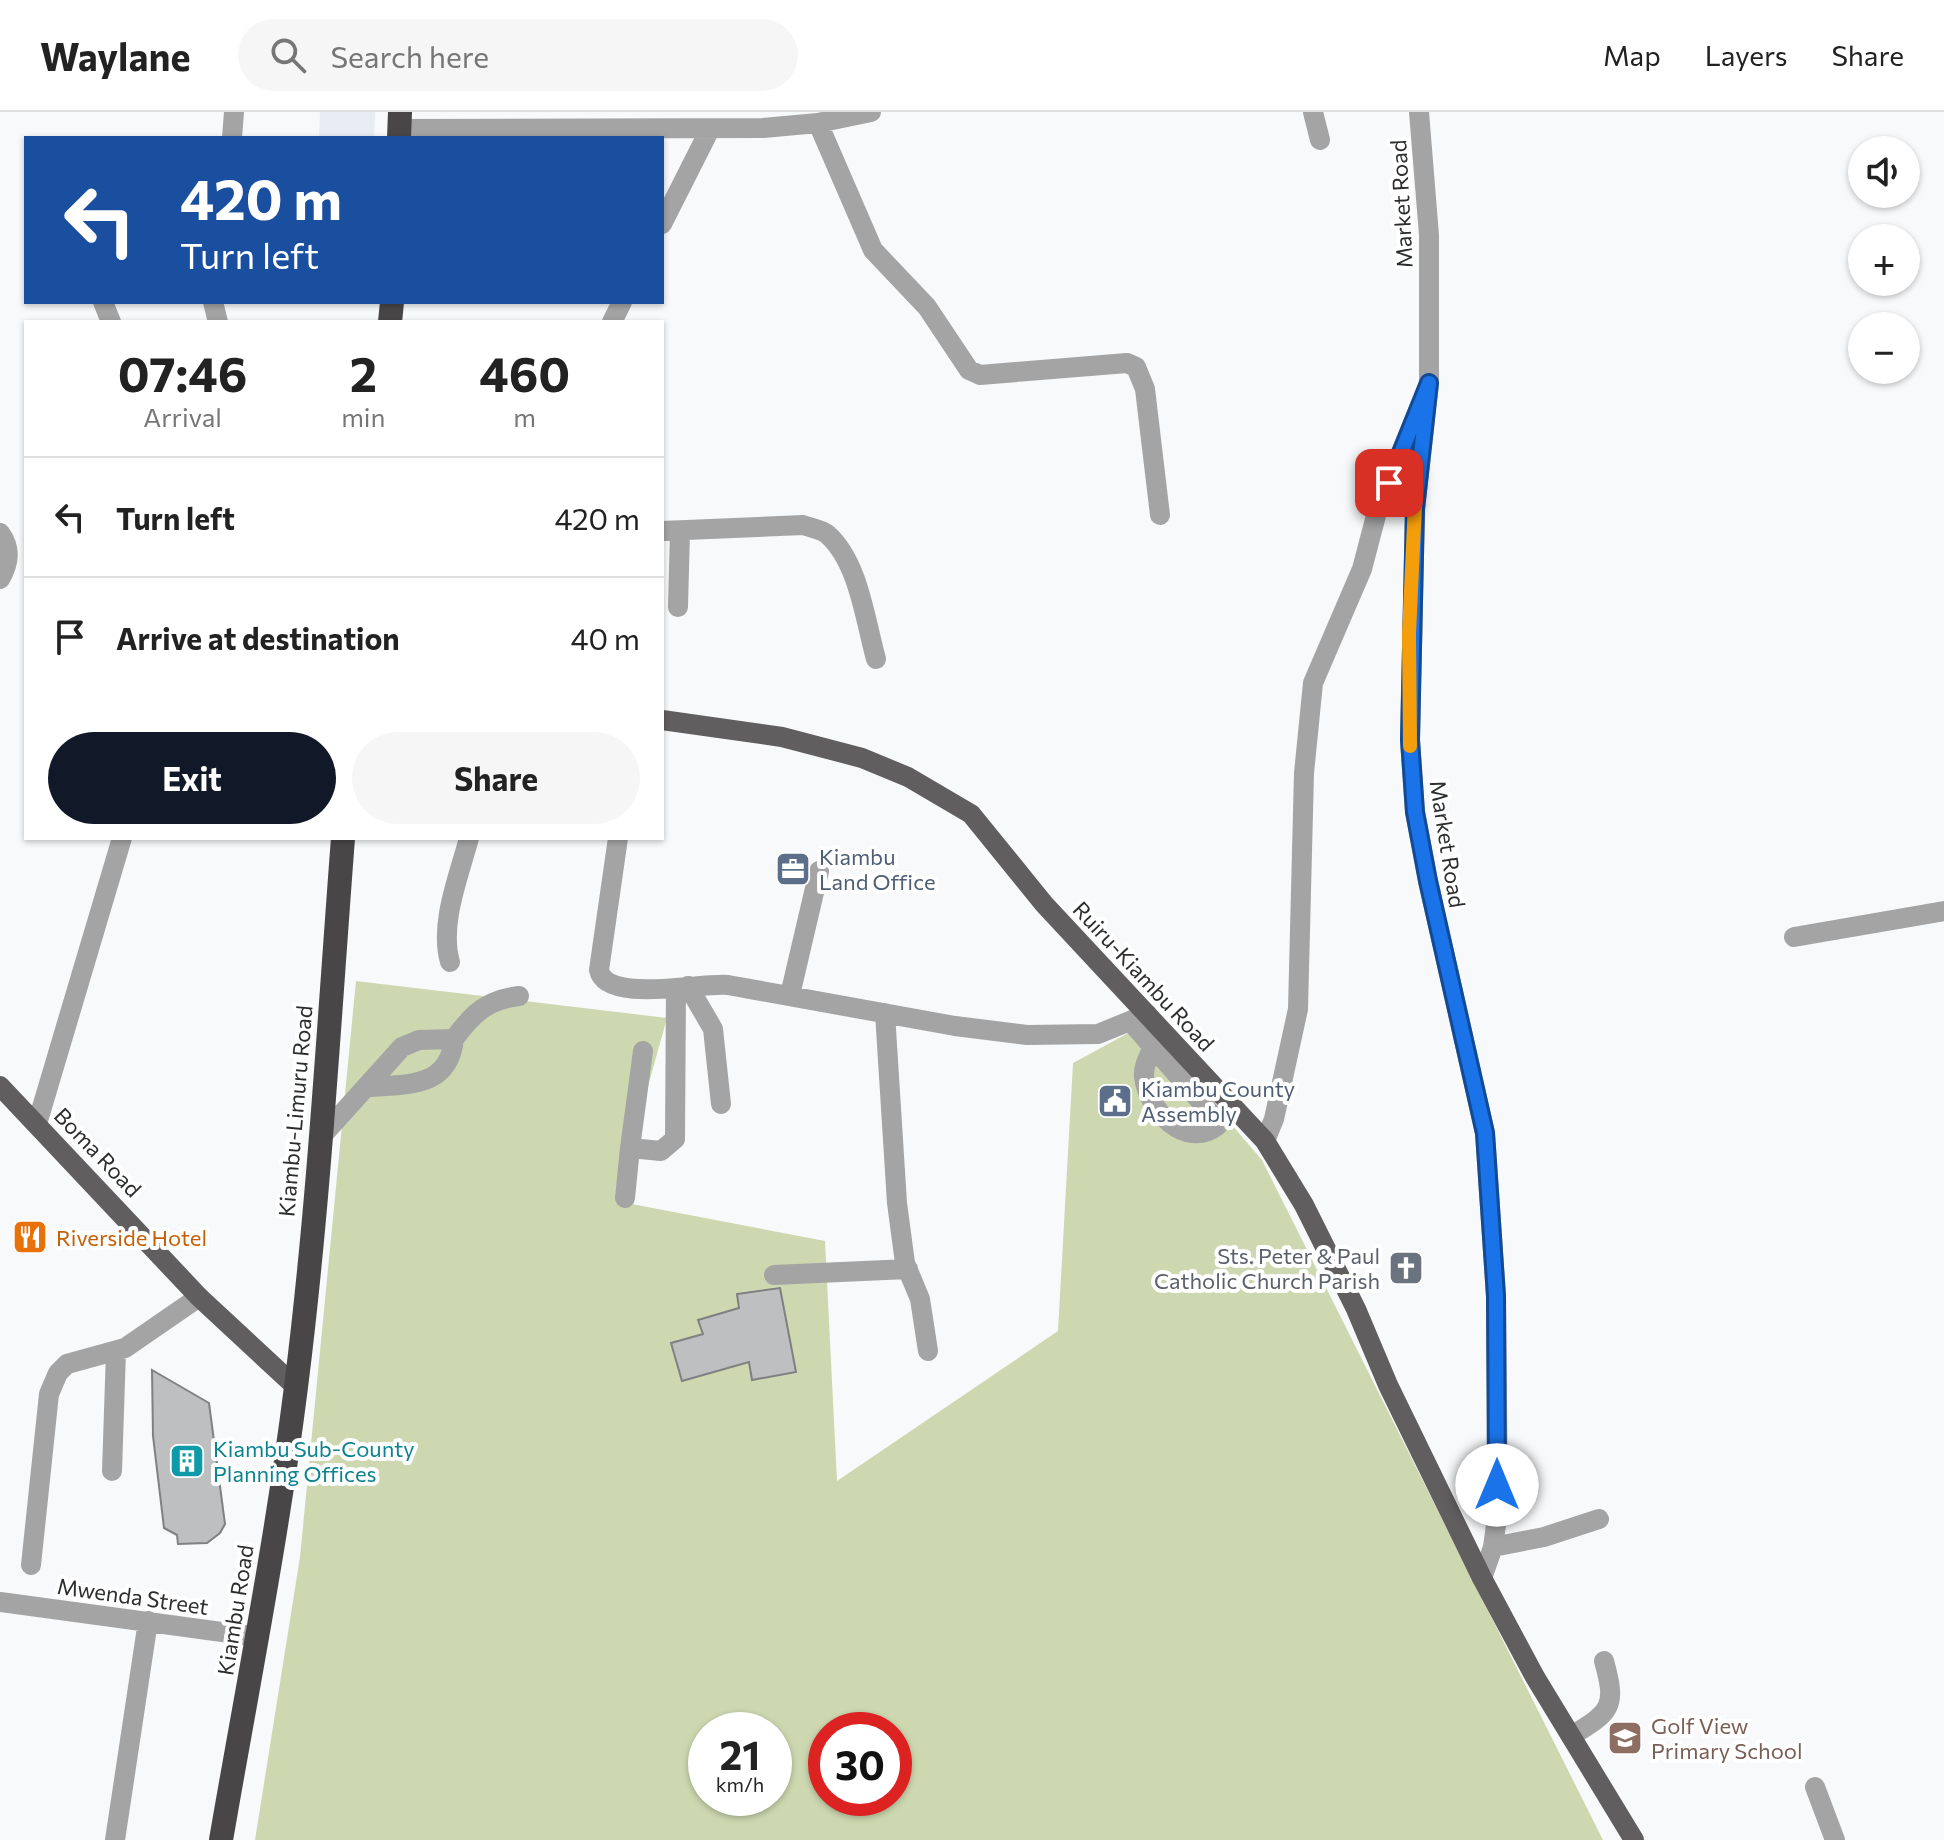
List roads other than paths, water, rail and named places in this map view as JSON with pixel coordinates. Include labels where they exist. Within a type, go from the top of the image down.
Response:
[{"type":"highway","name":"Kiambu-Limuru Road","points":[[296,1387],[320,1138],[343,840]]},
{"type":"highway","name":"Kiambu Road","points":[[221,1840],[259,1637],[296,1387]]},
{"type":"main road","name":"Ruiru-Kiambu Road","points":[[664,720],[782,737],[862,758],[908,777],[971,814],[1139,1018],[1265,1141],[1304,1205],[1356,1309],[1388,1385],[1482,1578],[1634,1840]]},
{"type":"main road","name":"Boma Road","points":[[0,1086],[199,1297],[296,1387]]},
{"type":"street","points":[[232,136],[234,112]]},
{"type":"street","points":[[399,126],[426,121],[710,129],[818,123],[871,112]]},
{"type":"street","points":[[1313,112],[1320,140]]},
{"type":"street","name":"Market Road","points":[[1419,112],[1429,235],[1429,383],[1415,509],[1410,740],[1415,812],[1428,881],[1485,1133],[1496,1296],[1498,1510],[1493,1547],[1482,1578]]},
{"type":"street","points":[[818,123],[873,250],[927,307],[969,370],[980,375],[1127,363],[1136,367],[1145,389],[1160,515]]},
{"type":"street","points":[[664,220],[710,129]]},
{"type":"street","points":[[1265,1141],[1274,1119],[1298,1009],[1304,773],[1313,683],[1362,569],[1378,508],[1429,383]]},
{"type":"street","points":[[678,607],[671,531],[803,525],[825,531],[838,546],[853,577],[876,659]]},
{"type":"street","points":[[0,533],[7,542],[7,567],[0,579]]},
{"type":"street","points":[[37,1124],[121,840]]},
{"type":"street","points":[[450,962],[446,949],[449,920],[469,840]]},
{"type":"street","points":[[618,840],[601,977],[631,989],[716,984],[969,1028],[1060,1037],[1098,1034],[1139,1018],[1153,1047]]},
{"type":"street","points":[[790,995],[819,871]]},
{"type":"street","points":[[1794,937],[1944,911]]},
{"type":"street","points":[[682,987],[713,1029],[721,1104]]},
{"type":"street","points":[[630,1148],[661,1151],[675,1139],[682,987]]},
{"type":"street","points":[[369,1087],[423,1083],[436,1077],[446,1067],[454,1039],[469,1019],[489,1002],[519,996]]},
{"type":"street","points":[[885,1013],[897,1203],[908,1269],[920,1299],[928,1351]]},
{"type":"street","points":[[320,1138],[402,1047],[419,1040],[454,1039]]},
{"type":"street","points":[[625,1198],[643,1051]]},
{"type":"street","points":[[774,1275],[908,1269]]},
{"type":"street","points":[[31,1565],[49,1394],[58,1373],[67,1364],[116,1351],[199,1297]]},
{"type":"street","points":[[112,1471],[116,1351]]},
{"type":"street","points":[[1493,1547],[1544,1537],[1599,1519]]},
{"type":"street","name":"Mwenda Street","points":[[0,1602],[259,1637]]},
{"type":"street","points":[[115,1840],[148,1621]]},
{"type":"street","points":[[1571,1736],[1605,1714],[1611,1703],[1611,1684],[1604,1661]]},
{"type":"street","points":[[1815,1787],[1835,1840]]},
{"type":"place","name":"Kiambu Land Office","points":[[793,869]]},
{"type":"place","name":"Kiambu County Assembly","points":[[1115,1101]]},
{"type":"place","name":"Riverside Hotel","points":[[30,1237]]},
{"type":"place","name":"Sts. Peter & Paul Catholic Church Parish","points":[[1406,1268]]},
{"type":"place","name":"Kiambu Sub-County Planning Offices","points":[[187,1461]]},
{"type":"place","name":"Golf View Primary School","points":[[1625,1738]]}]
